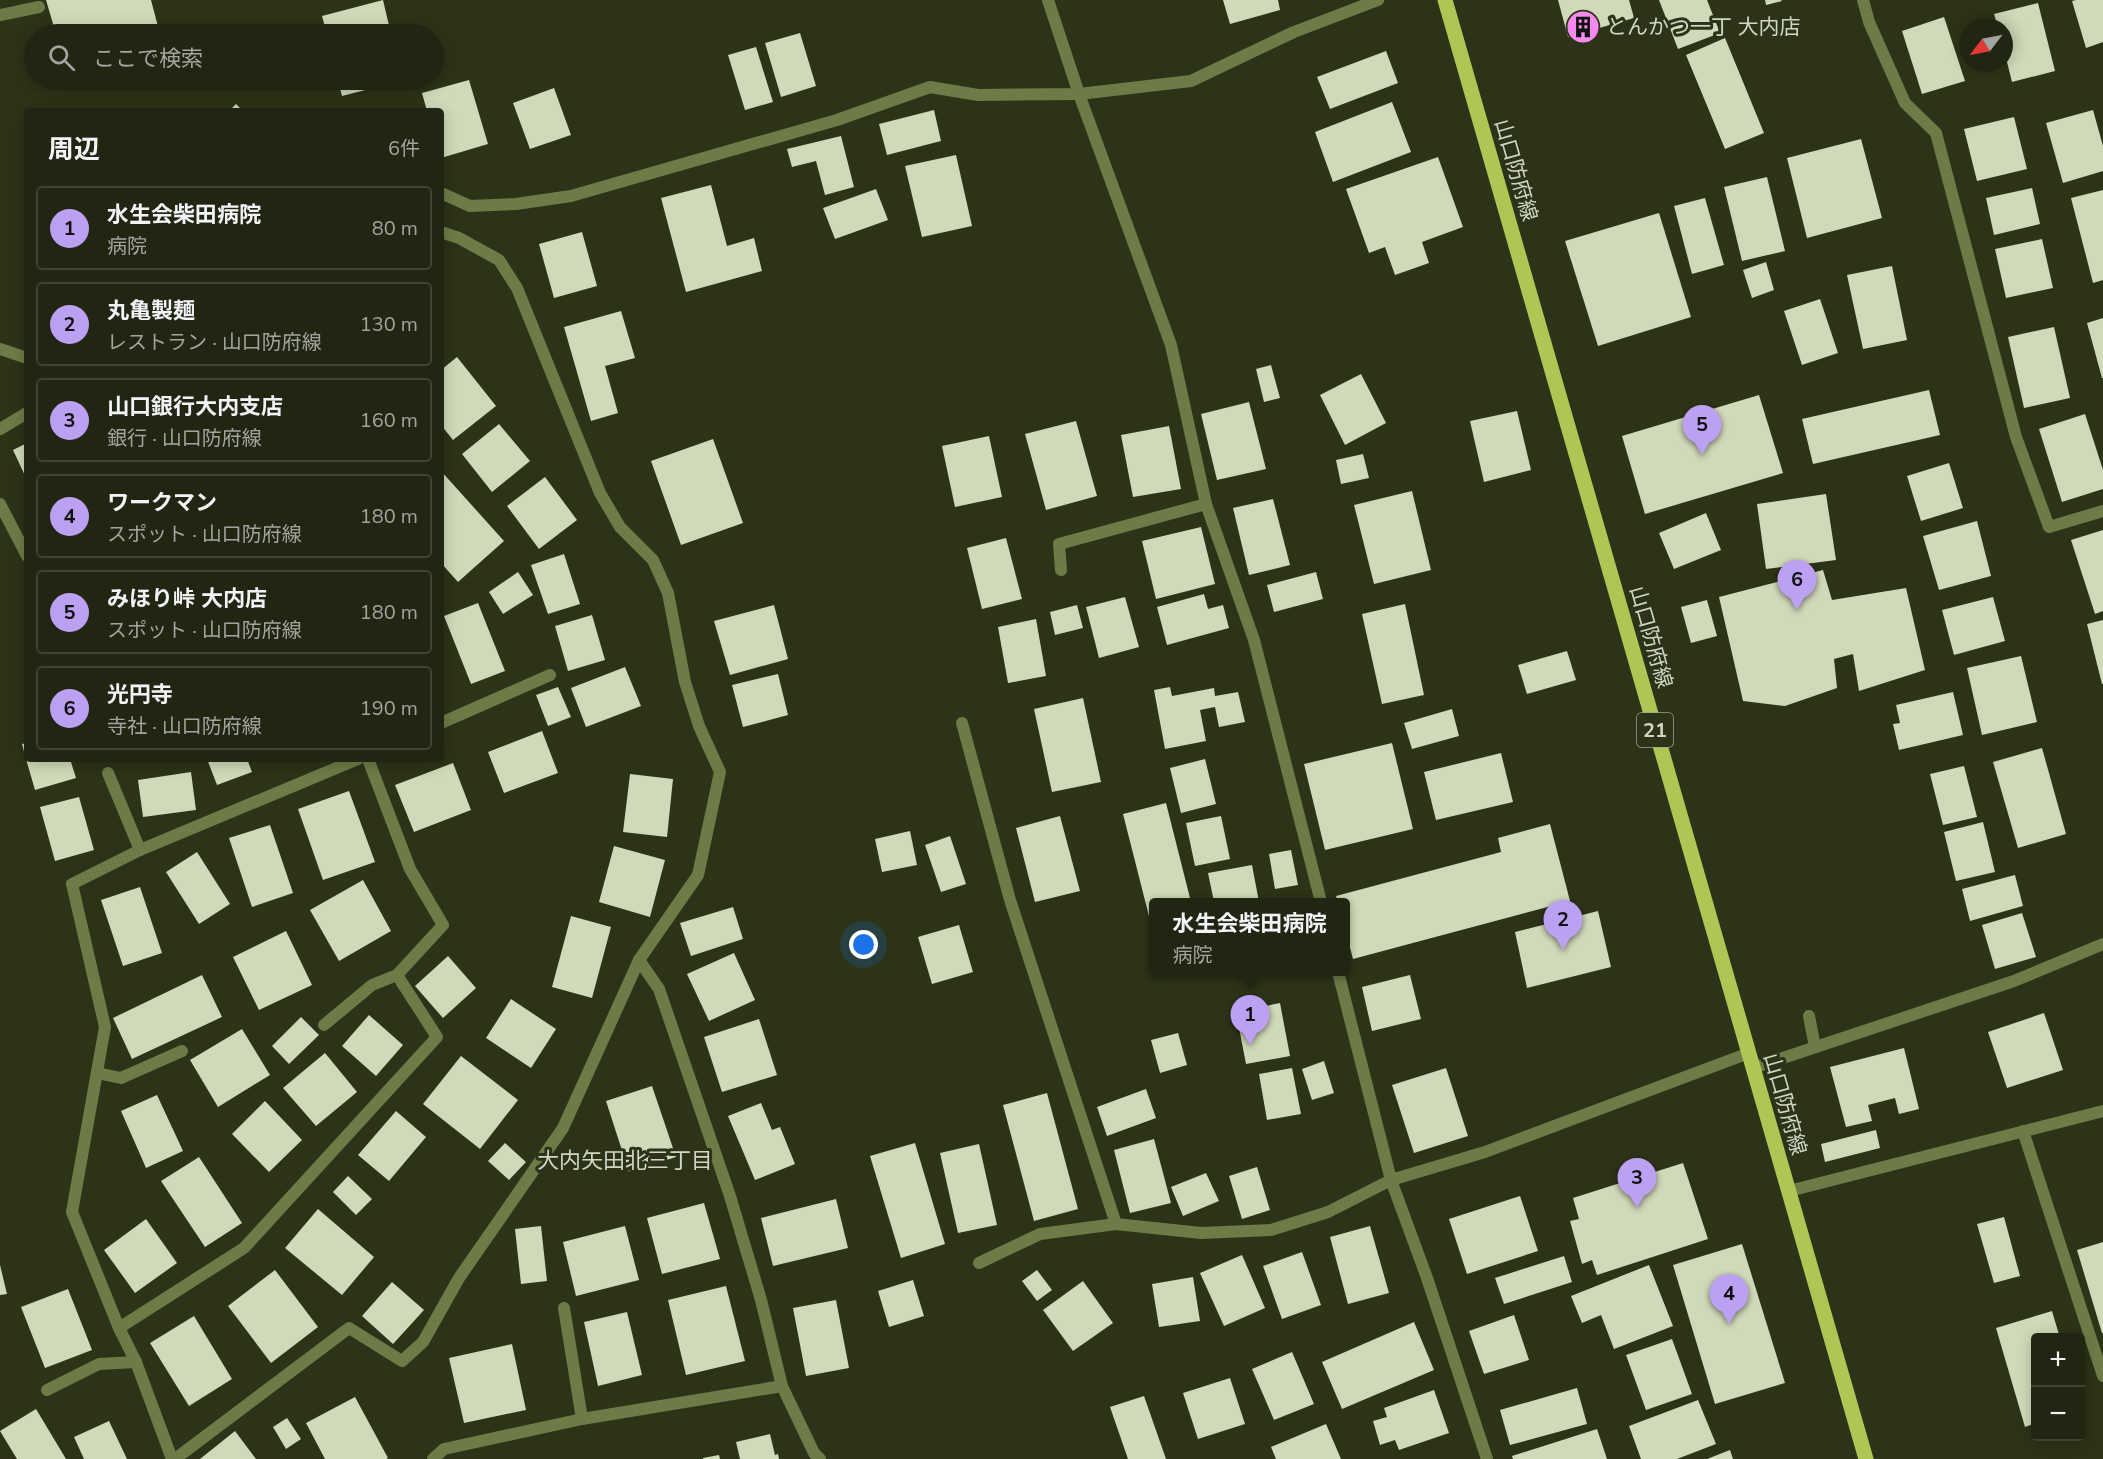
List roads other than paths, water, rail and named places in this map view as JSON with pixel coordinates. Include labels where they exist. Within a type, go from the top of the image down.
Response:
[{"type":"main road","name":"山口防府線","points":[[1445,0],[1866,1459]]},
{"type":"street","points":[[1048,0],[1079,94],[1171,345],[1206,504],[1254,640],[1320,898]]},
{"type":"street","points":[[444,194],[470,206],[516,204],[571,196],[837,120],[930,87],[978,94],[1079,94],[1191,81],[1293,32],[1378,0]]},
{"type":"street","points":[[1863,0],[1869,22],[1905,103],[1936,134],[2016,437],[2049,527],[2103,511]]},
{"type":"street","points":[[0,15],[24,5],[39,7]]},
{"type":"street","points":[[351,762],[140,850],[72,884],[105,1027],[72,1212],[119,1328],[136,1362],[173,1459],[349,1328],[402,1361],[423,1342],[459,1278],[563,1128],[639,960],[698,875],[720,772],[699,726],[685,682],[668,593],[653,560],[620,527],[600,493],[517,288],[499,260],[459,238],[444,233]]},
{"type":"street","points":[[0,349],[24,357]]},
{"type":"street","points":[[0,429],[24,415]]},
{"type":"street","points":[[0,504],[24,550]]},
{"type":"street","points":[[1061,570],[1059,544],[1206,504]]},
{"type":"street","points":[[444,722],[550,675]]},
{"type":"street","points":[[962,723],[1011,900],[1116,1224]]},
{"type":"street","points":[[324,1025],[372,985],[398,975],[443,925],[410,869],[369,762]]},
{"type":"street","points":[[108,773],[140,850]]},
{"type":"street","points":[[980,1263],[1040,1234],[1116,1224],[1201,1233],[1271,1230],[1328,1212],[1391,1180],[1485,1152],[1751,1061],[1815,1047],[2014,981],[2103,944]]},
{"type":"street","points":[[639,960],[659,989],[730,1196],[761,1300],[782,1386],[814,1452],[820,1459]]},
{"type":"street","points":[[119,1328],[244,1248],[438,1037],[398,975]]},
{"type":"street","points":[[1339,976],[1391,1180],[1427,1278],[1487,1459]]},
{"type":"street","points":[[1809,1016],[1815,1047]]},
{"type":"street","points":[[97,1073],[121,1078],[182,1051]]},
{"type":"street","points":[[1788,1191],[2103,1111]]},
{"type":"street","points":[[2023,1131],[2103,1376]]},
{"type":"street","points":[[564,1308],[582,1419]]},
{"type":"street","points":[[47,1390],[99,1364],[136,1362]]},
{"type":"street","points":[[433,1459],[444,1449],[582,1419],[782,1386]]},
{"type":"place","name":"とんかつ一丁 大内店","points":[[1583,27]]},
{"type":"place","name":"みほり峠 大内店","points":[[1702,455]]},
{"type":"place","name":"光円寺","points":[[1797,610]]},
{"type":"place","name":"丸亀製麺","points":[[1563,950]]},
{"type":"place","name":"水生会柴田病院","points":[[1250,1045]]},
{"type":"place","name":"山口銀行大内支店","points":[[1637,1208]]},
{"type":"place","name":"ワークマン","points":[[1729,1324]]},
{"type":"district","name":"大内矢田北三丁目","points":[[625,1160]]}]
